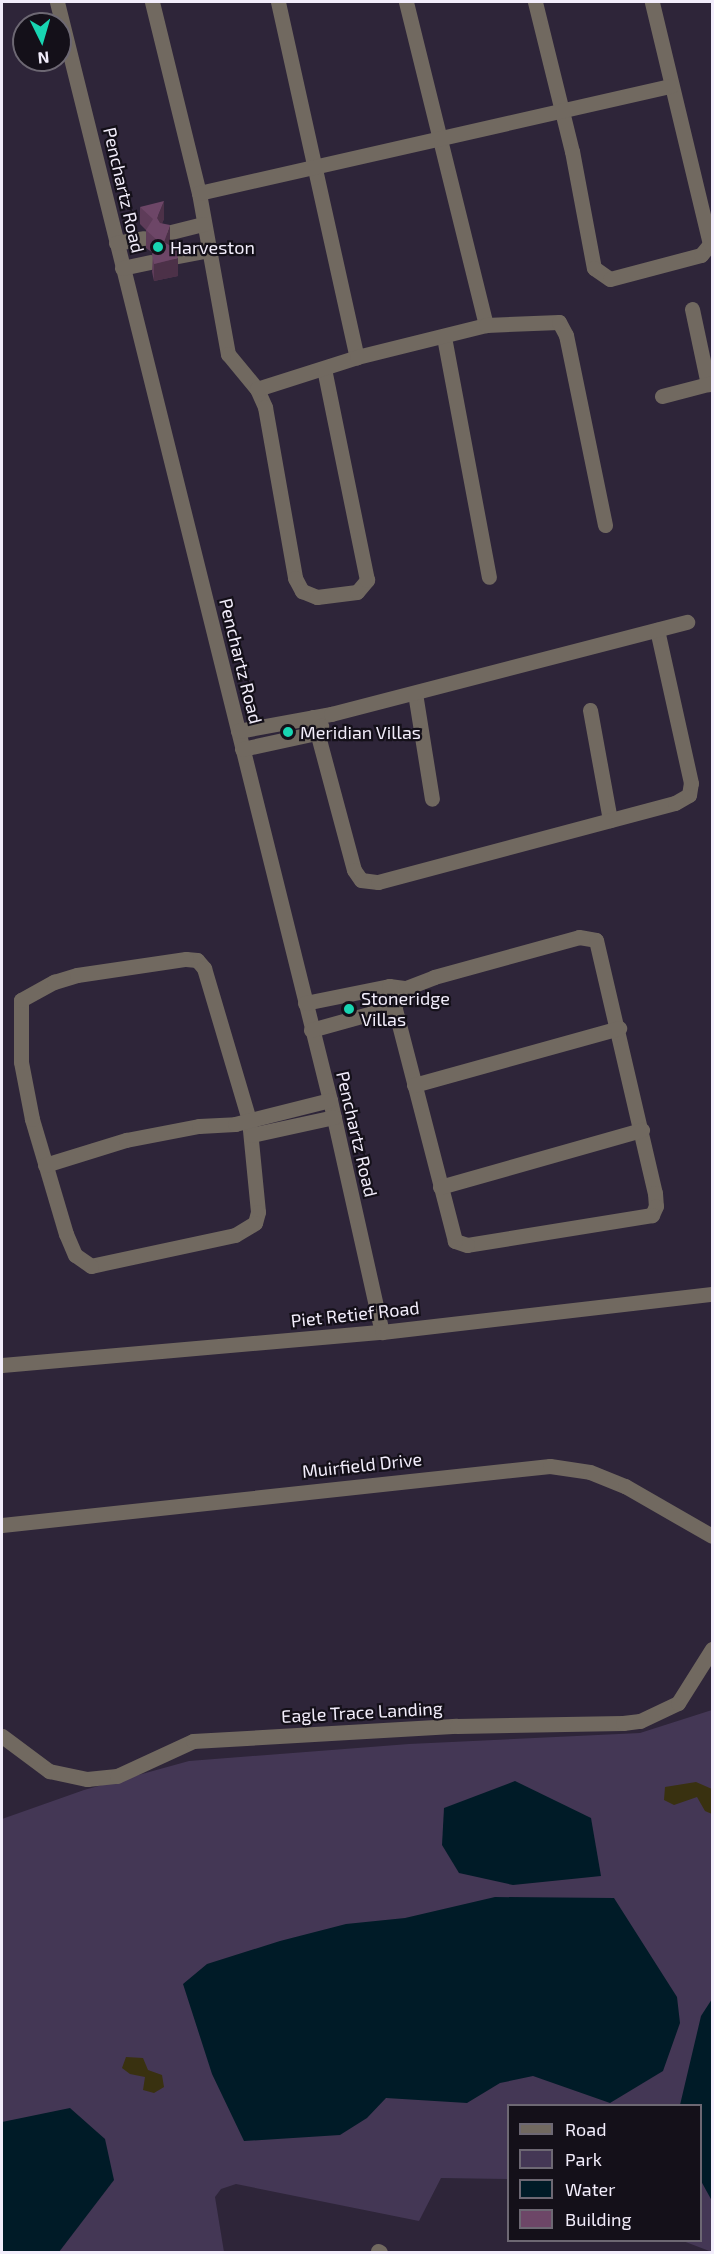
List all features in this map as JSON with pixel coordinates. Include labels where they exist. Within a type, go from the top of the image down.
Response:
[{"type":"street","name":"Penchartz Road","points":[[57,2],[330,1100],[382,1332]]},
{"type":"street","points":[[152,2],[199,193],[228,354],[234,366],[257,389],[271,429],[297,584],[307,594],[317,597],[357,592],[365,586],[366,575],[324,368]]},
{"type":"street","points":[[278,2],[357,357]]},
{"type":"street","points":[[406,2],[486,325]]},
{"type":"street","points":[[535,2],[594,268],[604,278],[618,279],[701,255],[710,244],[652,2]]},
{"type":"street","points":[[199,193],[671,86]]},
{"type":"street","points":[[167,233],[203,224]]},
{"type":"street","points":[[117,243],[144,238]]},
{"type":"street","points":[[173,257],[208,250]]},
{"type":"street","points":[[122,268],[150,262]]},
{"type":"street","points":[[662,396],[710,383],[692,309]]},
{"type":"street","points":[[257,389],[357,357],[486,325],[562,324],[605,525]]},
{"type":"street","points":[[444,337],[489,577]]},
{"type":"street","points":[[238,731],[331,714],[687,622]]},
{"type":"street","points":[[313,717],[354,870],[361,880],[378,882],[675,803],[689,795],[692,789],[657,630]]},
{"type":"street","points":[[415,693],[432,800]]},
{"type":"street","points":[[590,710],[610,820]]},
{"type":"street","points":[[242,749],[316,733],[331,714]]},
{"type":"street","points":[[305,1004],[389,986],[406,988],[446,973],[585,936],[600,946],[642,1130],[656,1200],[656,1211],[646,1217],[463,1245],[455,1241],[389,986]]},
{"type":"street","points":[[197,960],[204,968],[245,1126],[259,1203],[255,1223],[235,1235],[99,1266],[83,1263],[75,1255],[45,1165],[24,1079],[18,1008],[26,994],[77,975],[197,960]]},
{"type":"street","points":[[311,1030],[394,1007],[406,988]]},
{"type":"street","points":[[414,1085],[619,1028]]},
{"type":"street","points":[[245,1126],[330,1100]]},
{"type":"street","points":[[45,1165],[126,1140],[199,1126],[245,1126],[334,1118]]},
{"type":"street","points":[[441,1186],[642,1130]]},
{"type":"street","name":"Piet Retief Road","points":[[2,1365],[382,1332],[712,1294]]},
{"type":"street","name":"Muirfield Drive","points":[[2,1525],[550,1466],[590,1472],[625,1486],[712,1536]]},
{"type":"street","name":"Eagle Trace Landing","points":[[2,1736],[49,1771],[87,1779],[117,1776],[193,1741],[457,1726],[640,1721],[678,1703],[712,1649]]},
{"type":"green space","points":[[712,1710],[712,2252],[686,2242],[702,2242],[702,2104],[507,2104],[507,2179],[441,2178],[419,2221],[236,2184],[221,2189],[215,2197],[224,2252],[2,2252],[2,1819],[84,1790],[189,1761],[409,1744],[640,1733]]},
{"type":"sand","points":[[696,1782],[712,1789],[712,1814],[705,1811],[697,1797],[674,1805],[664,1800],[665,1787]]},
{"type":"sand","points":[[126,2057],[143,2058],[148,2070],[162,2075],[164,2087],[154,2093],[143,2090],[145,2077],[130,2074],[122,2068]]},
{"type":"water","points":[[515,1781],[591,1818],[601,1876],[513,1885],[459,1873],[442,1845],[444,1808]]},
{"type":"water","points":[[495,1897],[614,1898],[677,1997],[680,2023],[663,2071],[610,2103],[533,2076],[500,2083],[467,2103],[386,2098],[367,2118],[340,2135],[244,2141],[212,2074],[183,1984],[207,1964],[280,1941],[346,1924],[405,1918]]},
{"type":"water","points":[[712,1999],[712,2201],[702,2183],[702,2104],[680,2104],[701,2016]]},
{"type":"water","points":[[70,2108],[105,2139],[114,2180],[59,2252],[2,2252],[2,2122]]},
{"type":"building","points":[[164,201],[157,218],[160,223],[170,225],[164,242],[176,249],[178,258],[154,264],[152,254],[159,242],[146,230],[153,219],[140,207]]},
{"type":"place","name":"Harveston","points":[[158,247]]},
{"type":"place","name":"Meridian Villas","points":[[288,732]]},
{"type":"place","name":"Stoneridge Villas","points":[[349,1009]]}]
